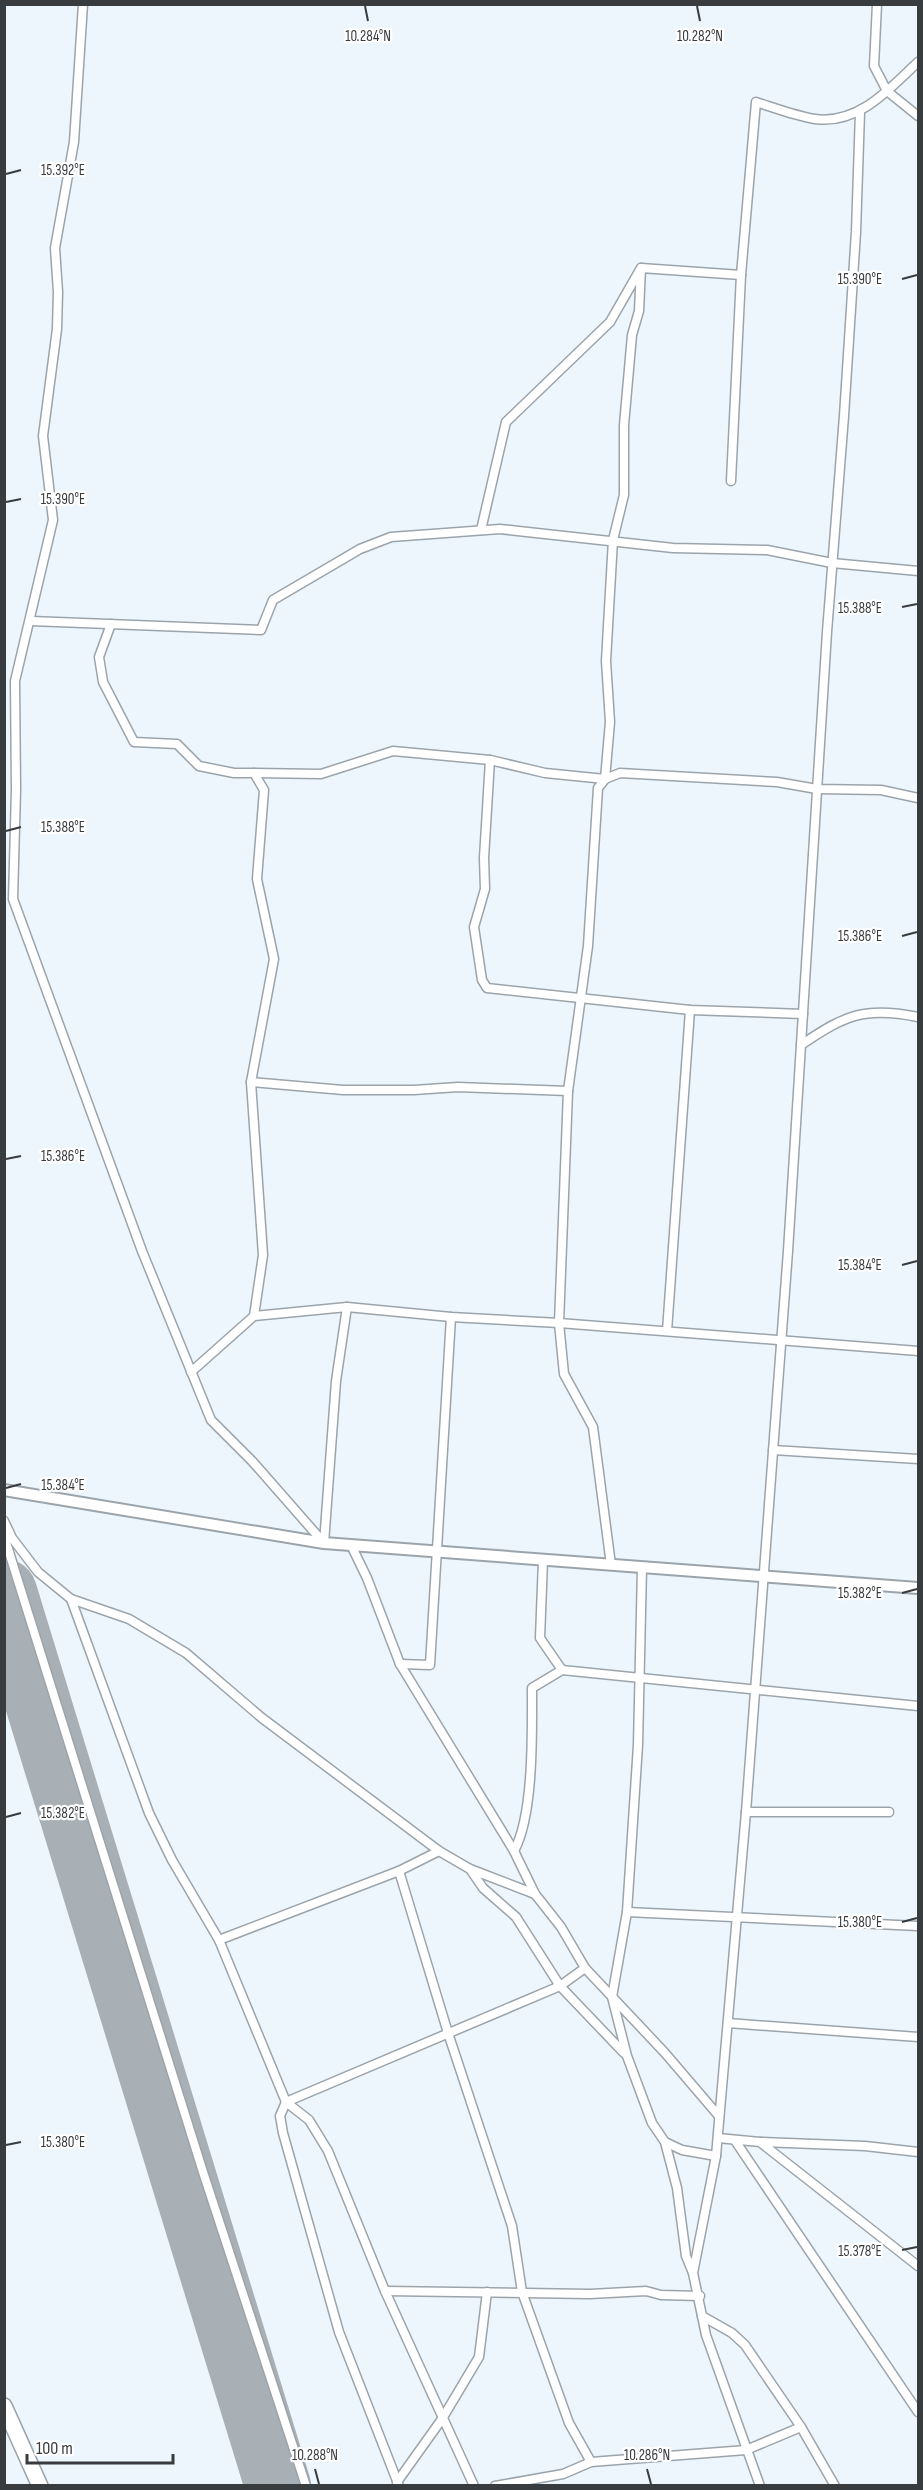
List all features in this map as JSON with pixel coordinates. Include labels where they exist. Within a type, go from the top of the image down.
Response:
[{"type":"highway","points":[[4,2406],[40,2486]]},
{"type":"street","points":[[83,4],[75,142],[55,248],[58,292],[57,329],[43,436],[53,520],[15,681],[13,899],[142,1251],[211,1420],[252,1461],[324,1543]]},
{"type":"street","points":[[877,4],[874,66],[887,91],[918,116]]},
{"type":"street","points":[[730,481],[741,275],[756,102],[816,119],[837,118],[860,112],[918,62]]},
{"type":"street","points":[[693,2273],[716,2156],[746,1812],[781,1339],[856,232],[860,112]]},
{"type":"street","points":[[641,268],[741,275]]},
{"type":"street","points":[[481,530],[506,422],[610,322],[641,268]]},
{"type":"street","points":[[611,1565],[593,1427],[564,1374],[559,1323],[568,1091],[588,946],[598,788],[605,779],[610,722],[606,661],[613,540],[624,495],[624,425],[632,335],[639,311],[641,268]]},
{"type":"street","points":[[31,621],[261,630],[273,600],[360,549],[391,537],[481,530],[613,540],[692,549],[767,550],[832,563],[918,571]]},
{"type":"street","points":[[111,624],[99,657],[103,682],[134,742],[177,744],[199,766],[234,773],[321,774],[393,751],[490,760],[545,773],[605,779],[620,773],[777,782],[817,789],[881,790],[918,798]]},
{"type":"street","points":[[490,760],[484,858],[485,889],[474,927],[482,980],[487,988],[690,1010],[803,1014]]},
{"type":"street","points":[[254,773],[264,790],[257,879],[274,959],[251,1082],[263,1255],[254,1316]]},
{"type":"street","points":[[4,864],[14,860]]},
{"type":"street","points":[[667,1331],[690,1010]]},
{"type":"street","points":[[801,1045],[844,1017],[868,1011],[918,1017]]},
{"type":"street","points":[[251,1082],[343,1090],[414,1090],[458,1087],[568,1091]]},
{"type":"street","points":[[191,1372],[254,1316],[347,1307],[451,1317],[781,1339],[918,1352]]},
{"type":"street","points":[[324,1543],[336,1381],[347,1307]]},
{"type":"street","points":[[400,1664],[430,1665],[435,1552],[451,1317]]},
{"type":"street","points":[[773,1450],[918,1458]]},
{"type":"street","points":[[4,1490],[324,1543],[762,1578],[918,1588]]},
{"type":"street","points":[[4,1521],[12,1538],[38,1572],[71,1599],[129,1619],[186,1653],[262,1718],[439,1851],[470,1869],[535,1894]]},
{"type":"street","points":[[4,1536],[203,2172],[306,2486]]},
{"type":"street","points":[[351,1545],[367,1578],[400,1664],[514,1851],[535,1894],[561,1927],[585,1968],[666,2053],[718,2115]]},
{"type":"street","points":[[543,1560],[540,1638],[562,1670]]},
{"type":"street","points":[[642,1568],[639,1680],[627,1912],[612,1997],[627,2056],[652,2123],[665,2142],[677,2188],[686,2256],[700,2296],[702,2316],[760,2486]]},
{"type":"street","points":[[71,1599],[148,1813],[172,1860],[219,1940],[286,2102],[309,2120],[321,2137],[385,2291],[474,2486]]},
{"type":"street","points":[[514,1851],[521,1838],[532,1759],[532,1688],[562,1670],[639,1680],[918,1706]]},
{"type":"street","points":[[746,1812],[889,1812]]},
{"type":"street","points":[[219,1940],[399,1871],[439,1851]]},
{"type":"street","points":[[470,1869],[483,1888],[516,1917],[560,1986],[600,2025],[627,2056]]},
{"type":"street","points":[[399,1871],[448,2033],[512,2226],[522,2292],[569,2423],[591,2462]]},
{"type":"street","points":[[627,1912],[918,1926]]},
{"type":"street","points":[[398,2484],[331,2308],[280,2116],[286,2102],[560,1986],[585,1968]]},
{"type":"street","points":[[728,2023],[918,2037]]},
{"type":"street","points":[[718,2138],[736,2142],[865,2146],[918,2152]]},
{"type":"street","points":[[665,2142],[681,2150],[716,2156]]},
{"type":"street","points":[[736,2142],[918,2412]]},
{"type":"street","points":[[760,2142],[918,2266]]},
{"type":"street","points":[[385,2291],[590,2294],[646,2291],[661,2295],[700,2296]]},
{"type":"street","points":[[398,2484],[442,2420],[479,2357],[487,2292]]},
{"type":"street","points":[[702,2316],[739,2337],[801,2427],[835,2486]]},
{"type":"street","points":[[495,2486],[562,2474],[591,2462],[746,2450],[801,2427]]},
{"type":"runway","points":[[4,1592],[278,2486]]}]
